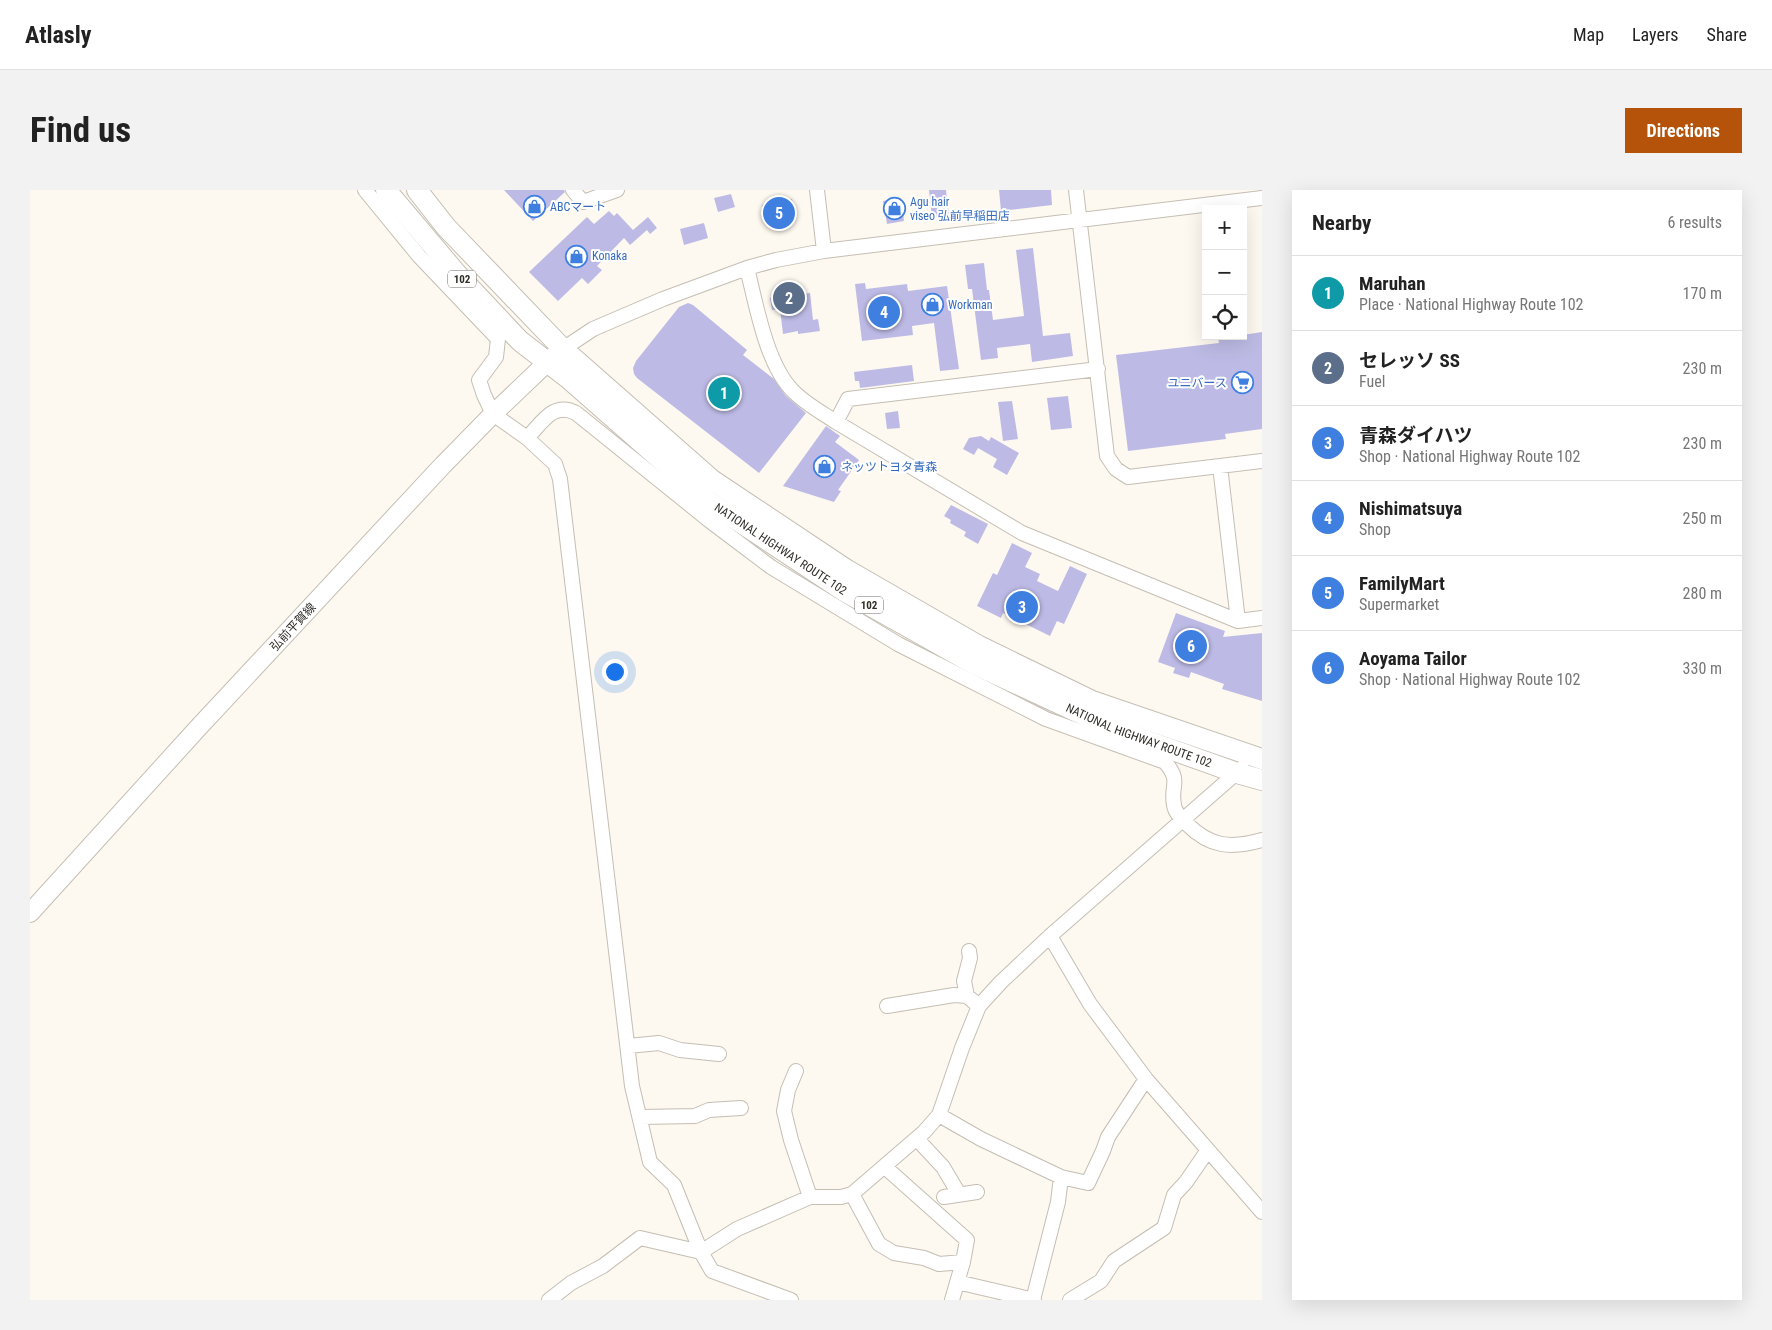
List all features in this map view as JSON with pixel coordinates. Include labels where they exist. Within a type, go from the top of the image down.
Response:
[{"type":"highway","name":"NATIONAL HIGHWAY ROUTE 102","points":[[386,190],[456,272],[520,341],[547,361],[708,501],[844,591],[976,665],[1114,729],[1237,773],[1262,780]]},
{"type":"highway","name":"NATIONAL HIGHWAY ROUTE 102","points":[[417,190],[446,227],[563,349],[712,480],[847,570],[979,646],[1092,701],[1259,756]]},
{"type":"main road","name":"弘前平賀線","points":[[30,913],[197,729],[493,414],[547,361],[563,349]]},
{"type":"street","points":[[365,190],[419,256],[498,339],[496,357],[480,380],[484,395],[493,414],[527,438],[555,464],[560,479],[632,1086],[650,1162],[674,1185],[701,1252],[712,1271],[791,1300]]},
{"type":"street","points":[[573,190],[583,202],[617,190]]},
{"type":"street","points":[[817,190],[824,251]]},
{"type":"street","points":[[1076,190],[1108,456],[1116,469],[1128,476],[1262,461]]},
{"type":"street","points":[[563,349],[593,329],[627,313],[747,268],[776,260],[824,251],[1262,198]]},
{"type":"street","points":[[747,268],[766,341],[779,371],[792,391],[836,422],[1022,533],[1238,621],[1262,618]]},
{"type":"street","points":[[836,422],[848,399],[1098,369]]},
{"type":"street","points":[[527,438],[551,413],[559,408],[568,408],[771,567],[898,644],[1046,719],[1164,762],[1172,770],[1176,780],[1173,804],[1176,811],[1197,835],[1211,842],[1226,846],[1245,845],[1262,840]]},
{"type":"street","points":[[1220,466],[1238,621]]},
{"type":"street","points":[[549,1300],[571,1283],[603,1266],[640,1238],[701,1252],[737,1230],[810,1197],[841,1197],[852,1194],[917,1139],[939,1115],[979,1006],[1001,982],[1050,936],[1182,820],[1259,756]]},
{"type":"street","points":[[1050,936],[1090,1004],[1146,1079],[1262,1212]]},
{"type":"street","points":[[967,996],[964,980],[970,958],[969,951]]},
{"type":"street","points":[[887,1006],[954,995],[967,996],[979,1006]]},
{"type":"street","points":[[628,1046],[658,1043],[680,1050],[719,1054]]},
{"type":"street","points":[[796,1071],[788,1090],[784,1111],[791,1140],[810,1197]]},
{"type":"street","points":[[939,1115],[981,1139],[1061,1178],[1088,1183],[1108,1137],[1146,1079]]},
{"type":"street","points":[[640,1117],[695,1116],[708,1110],[741,1108]]},
{"type":"street","points":[[917,1139],[943,1167],[959,1194]]},
{"type":"street","points":[[1070,1300],[1101,1281],[1114,1261],[1164,1228],[1174,1195],[1186,1182],[1208,1150]]},
{"type":"street","points":[[885,1167],[967,1240],[952,1300]]},
{"type":"street","points":[[957,1282],[1033,1300],[1058,1202],[1061,1178]]},
{"type":"street","points":[[944,1196],[977,1192]]},
{"type":"street","points":[[852,1194],[879,1244],[894,1253],[924,1258],[939,1264],[963,1262]]},
{"type":"building","name":"ABCマート","points":[[504,190],[564,190],[565,192],[533,221]]},
{"type":"building","points":[[929,190],[946,190],[949,216],[932,218]]},
{"type":"building","points":[[999,190],[1051,190],[1052,205],[1001,211]]},
{"type":"building","points":[[731,194],[735,207],[718,212],[714,198]]},
{"type":"building","name":"Agu hair viseo 弘前早稲田店","points":[[901,198],[904,221],[887,224],[883,201]]},
{"type":"building","points":[[792,199],[796,220],[766,226],[762,205]]},
{"type":"building","name":"Konaka","points":[[609,211],[614,216],[617,213],[633,230],[648,217],[657,228],[650,234],[647,230],[630,245],[624,238],[597,266],[602,270],[588,284],[582,278],[558,301],[529,272],[587,217],[594,224]]},
{"type":"building","points":[[704,223],[708,238],[684,245],[680,229]]},
{"type":"building","points":[[1033,248],[1043,336],[1070,333],[1073,356],[1032,362],[1030,344],[997,348],[998,358],[981,360],[972,289],[968,289],[965,265],[984,263],[993,320],[1024,316],[1016,250]]},
{"type":"building","points":[[865,283],[866,289],[907,284],[908,291],[947,286],[959,369],[940,371],[934,323],[912,326],[913,335],[862,341],[855,284]]},
{"type":"building","points":[[810,293],[813,320],[818,319],[820,331],[798,334],[798,331],[783,334],[780,309],[772,310],[770,298]]},
{"type":"building","points":[[688,303],[693,305],[747,350],[743,355],[774,379],[786,396],[806,413],[759,473],[634,374],[633,368],[636,361],[679,307]]},
{"type":"building","points":[[1262,332],[1262,429],[1225,434],[1226,439],[1128,451],[1116,355],[1219,343],[1218,340],[1247,340],[1247,334]]},
{"type":"building","points":[[912,365],[914,381],[860,388],[859,381],[855,381],[854,372]]},
{"type":"building","points":[[1068,396],[1072,428],[1051,430],[1047,398]]},
{"type":"building","points":[[1012,401],[1018,439],[1003,441],[998,402]]},
{"type":"building","points":[[898,411],[900,428],[887,429],[885,413]]},
{"type":"building","points":[[826,426],[840,436],[835,442],[859,460],[838,490],[841,491],[834,502],[783,486]]},
{"type":"building","points":[[981,436],[989,441],[991,437],[1019,453],[1007,475],[993,467],[997,459],[978,448],[974,455],[963,449],[969,438]]},
{"type":"building","points":[[951,505],[988,524],[978,544],[964,536],[966,532],[950,523],[951,520],[944,516]]},
{"type":"building","points":[[1012,543],[1032,553],[1025,567],[1040,574],[1037,581],[1058,591],[1070,566],[1087,574],[1064,624],[1057,621],[1050,636],[1003,613],[1001,618],[977,606],[993,573],[997,575]]},
{"type":"building","points":[[1176,613],[1225,631],[1223,637],[1262,633],[1262,701],[1222,689],[1224,684],[1191,672],[1189,678],[1173,673],[1175,668],[1158,662]]},
{"type":"place","name":"ABCマート","points":[[534,207]]},
{"type":"place","name":"Agu hair viseo 弘前早稲田店","points":[[894,209]]},
{"type":"place","name":"FamilyMart","points":[[779,213]]},
{"type":"place","name":"Konaka","points":[[576,256]]},
{"type":"place","name":"セレッソ SS","points":[[789,298]]},
{"type":"place","name":"Workman","points":[[932,305]]},
{"type":"place","name":"Nishimatsuya","points":[[884,312]]},
{"type":"place","name":"ユニバース","points":[[1243,383]]},
{"type":"place","name":"Maruhan","points":[[724,393]]},
{"type":"place","name":"ネッツトヨタ青森","points":[[825,467]]},
{"type":"place","name":"青森ダイハツ","points":[[1022,607]]},
{"type":"place","name":"Aoyama Tailor","points":[[1191,646]]}]
